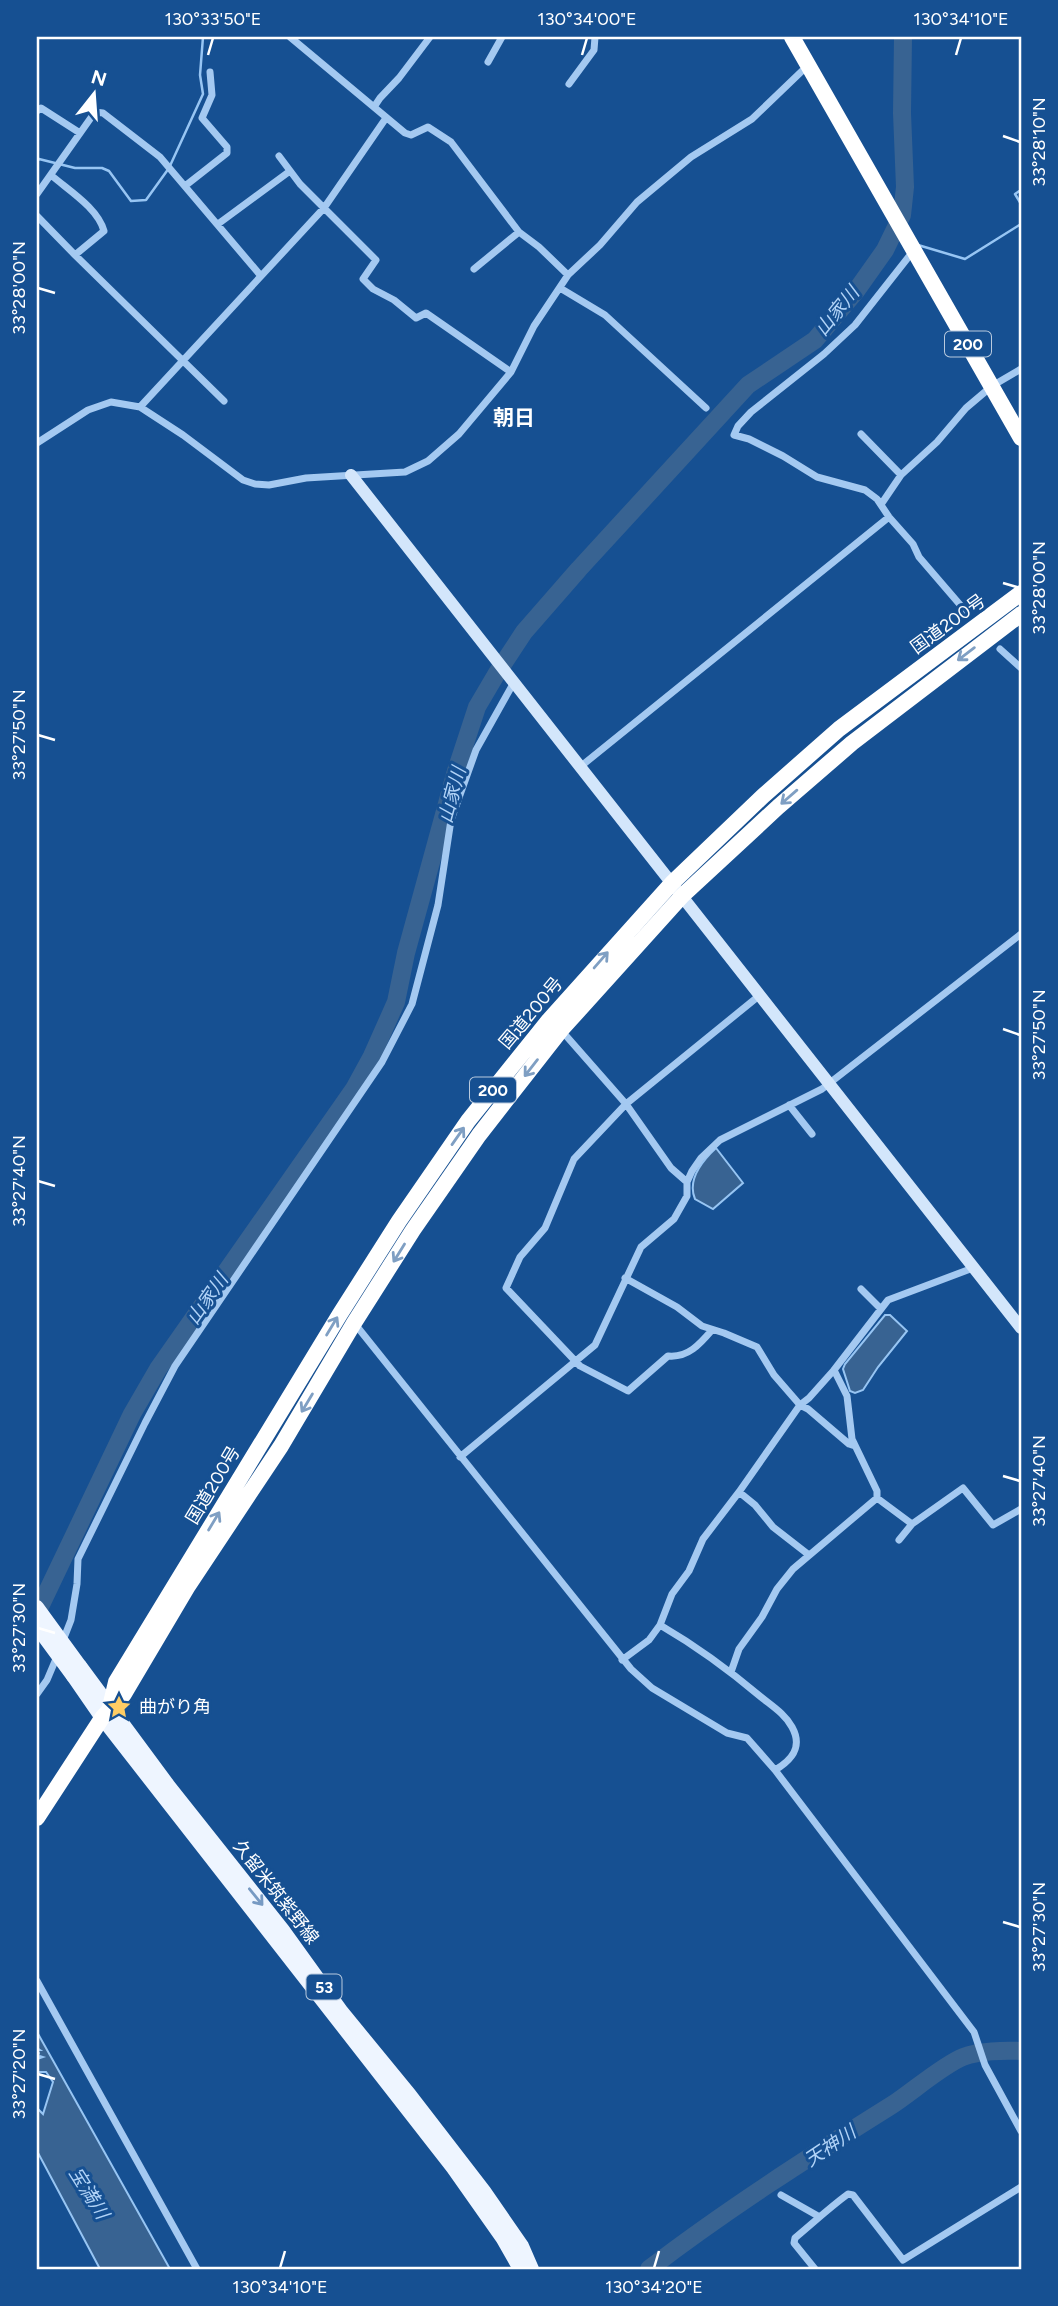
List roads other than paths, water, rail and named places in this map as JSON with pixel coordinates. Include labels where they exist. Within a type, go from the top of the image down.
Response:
[{"type":"highway","name":"200","points":[[792,37],[1021,438]]},
{"type":"highway","name":"国道200号","points":[[106,1713],[116,1682],[340,1314],[468,1121],[548,1020],[677,890],[763,796],[839,729],[1021,593]]},
{"type":"highway","name":"国道200号","points":[[37,1818],[106,1713],[124,1694],[188,1586],[281,1446],[413,1230],[479,1135],[561,1030],[677,890],[852,743],[1021,614]]},
{"type":"main road","name":"久留米筑紫野線","points":[[37,1607],[106,1713],[453,2168],[503,2239],[520,2269]]},
{"type":"main road","name":"久留米筑紫野線","points":[[37,1627],[77,1671]]},
{"type":"main road","name":"久留米筑紫野線","points":[[106,1713],[168,1785],[283,1930],[342,2012],[484,2191],[522,2246],[532,2269]]},
{"type":"street","points":[[290,37],[405,133],[411,135],[428,127],[451,142],[519,232],[568,275]]},
{"type":"street","points":[[374,107],[430,37]]},
{"type":"street","points":[[488,62],[502,37]]},
{"type":"street","points":[[569,84],[594,50],[595,37]]},
{"type":"street","points":[[37,443],[88,410],[111,402],[140,407],[243,480],[269,485],[306,478],[405,472],[428,461],[458,435],[511,372],[534,326],[568,275],[600,245],[637,202],[674,171],[752,120],[802,71],[810,67]]},
{"type":"street","points":[[185,186],[226,153],[227,147],[202,118],[212,94],[210,72]]},
{"type":"street","points":[[37,111],[41,108],[80,133]]},
{"type":"street","points":[[37,194],[94,112],[103,113],[160,157],[261,276]]},
{"type":"street","points":[[140,407],[324,208],[386,118]]},
{"type":"street","points":[[279,156],[300,184],[376,260],[363,279],[373,289],[394,300],[416,318],[426,313],[511,372]]},
{"type":"street","points":[[218,224],[290,171]]},
{"type":"street","points":[[51,175],[89,208],[103,225],[104,231],[75,255]]},
{"type":"street","points":[[37,216],[224,401]]},
{"type":"street","points":[[474,269],[519,232]]},
{"type":"street","points":[[914,250],[855,325],[824,354],[751,411],[734,435],[749,439],[783,456],[817,477],[865,490],[882,503],[889,517],[913,544],[919,557],[968,614]]},
{"type":"street","points":[[560,288],[605,315],[706,408]]},
{"type":"street","points":[[882,503],[901,475],[937,442],[966,408],[992,386],[1021,369]]},
{"type":"street","points":[[861,434],[901,475]]},
{"type":"street","points":[[351,475],[1021,1328]]},
{"type":"street","points":[[580,767],[889,517]]},
{"type":"street","points":[[1000,649],[1021,668]]},
{"type":"street","points":[[37,1695],[47,1680],[71,1619],[78,1559],[175,1366],[382,1062],[412,1004],[438,905],[451,820],[476,750],[513,684]]},
{"type":"street","points":[[460,1457],[594,1345],[641,1247],[674,1219],[687,1196],[687,1182],[701,1158],[720,1140],[829,1084],[1021,934]]},
{"type":"street","points":[[712,1330],[697,1348],[677,1357],[668,1356],[628,1391],[575,1362],[506,1288],[520,1257],[545,1227],[574,1159],[626,1104],[760,995]]},
{"type":"street","points":[[561,1030],[626,1104],[671,1168],[687,1182]]},
{"type":"street","points":[[789,1105],[812,1134]]},
{"type":"street","points":[[622,1660],[649,1640],[660,1625],[672,1594],[688,1571],[703,1539],[800,1405],[834,1370],[888,1300],[973,1268]]},
{"type":"street","points":[[625,1279],[677,1307],[702,1326],[757,1347],[774,1374],[800,1405],[855,1446]]},
{"type":"street","points":[[861,1289],[881,1309]]},
{"type":"street","points":[[354,1323],[622,1660],[652,1688],[727,1733],[747,1738],[775,1770],[974,2032],[984,2061],[1021,2131]]},
{"type":"street","points":[[834,1370],[847,1396],[855,1446],[877,1491],[877,1498]]},
{"type":"street","points":[[899,1540],[912,1524],[963,1488],[993,1525],[1021,1508]]},
{"type":"street","points":[[739,1492],[755,1505],[773,1527],[809,1555]]},
{"type":"street","points":[[877,1498],[912,1524]]},
{"type":"street","points":[[731,1672],[739,1649],[793,1569],[877,1498]]},
{"type":"street","points":[[660,1625],[731,1672],[786,1717],[793,1729],[796,1743],[794,1756],[775,1770]]},
{"type":"street","points":[[37,1981],[197,2269]]},
{"type":"street","points":[[815,2269],[794,2243],[795,2238],[816,2221],[818,2216],[848,2194],[853,2196],[903,2260],[1021,2187]]},
{"type":"street","points":[[782,2195],[818,2216]]},
{"type":"water","points":[[716,1148],[743,1183],[713,1209],[695,1199],[693,1185],[701,1165]]},
{"type":"water","points":[[885,1315],[890,1315],[907,1331],[863,1390],[855,1393],[850,1391],[843,1369],[845,1364]]},
{"type":"water","name":"宝満川","points":[[37,2032],[170,2269],[100,2269],[37,2151],[37,2100],[38,2109],[43,2114],[53,2082],[46,2072],[37,2072],[37,2059],[43,2057],[37,2058],[37,2050],[40,2050],[37,2048]]},
{"type":"waterway","points":[[37,162],[39,159],[75,168],[102,168],[109,171],[131,201],[146,200],[169,168],[203,94],[200,75],[203,37]]},
{"type":"waterway","name":"山家川","points":[[37,1613],[132,1414],[158,1369],[354,1089],[372,1056],[396,1002],[406,953],[456,771],[477,707],[497,673],[524,632],[579,569],[748,385],[815,340],[856,291],[885,250],[902,215],[905,187],[903,37]]},
{"type":"waterway","points":[[1021,190],[1015,194],[1021,204]]},
{"type":"waterway","points":[[918,245],[965,259],[1021,224]]},
{"type":"waterway","points":[[891,237],[901,240]]},
{"type":"waterway","name":"天神川","points":[[649,2269],[738,2205],[955,2061],[984,2052],[1021,2051]]},
{"type":"place","name":"曲がり角","points":[[119,1707]]},
{"type":"district","name":"朝日","points":[[514,417]]}]
